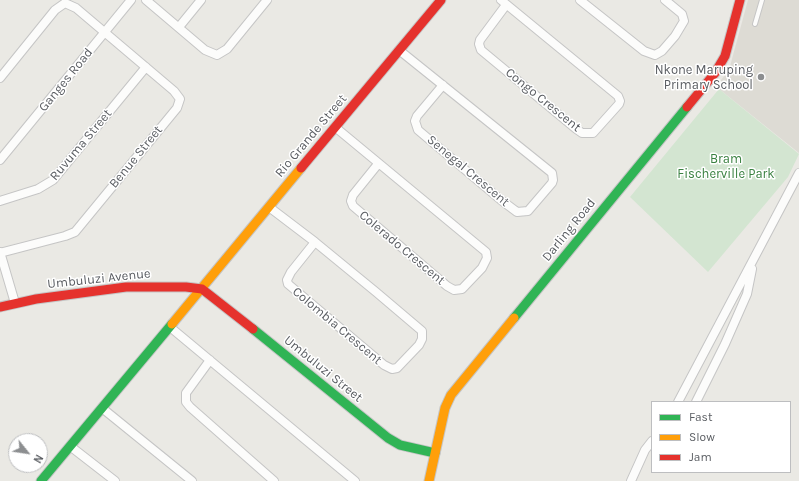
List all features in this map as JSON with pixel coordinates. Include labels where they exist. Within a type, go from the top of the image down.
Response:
[{"type":"street","name":"Ganges Road","points":[[0,160],[131,0]]},
{"type":"street","points":[[146,0],[210,53],[217,55],[221,54],[267,0]]},
{"type":"street","points":[[179,27],[201,0]]},
{"type":"street","name":"Rio Grande Street","points":[[41,481],[441,0]]},
{"type":"street","points":[[580,0],[644,51],[655,55],[662,51],[675,36],[684,21],[682,14],[666,0]]},
{"type":"street","name":"Darling Road","points":[[430,481],[446,408],[455,389],[718,69],[727,48],[740,0]]},
{"type":"street","name":"Congo Crescent","points":[[503,2],[618,96],[620,101],[619,104],[593,133],[582,133],[575,128],[481,50],[479,44],[480,40],[503,2]]},
{"type":"street","name":"Benue Street","points":[[0,78],[61,4],[72,5],[177,93],[180,99],[177,108],[75,232],[65,236],[0,252]]},
{"type":"street","name":"Senegal Crescent","points":[[399,50],[443,85],[552,173],[554,180],[528,211],[517,212],[507,205],[418,130],[415,121],[417,116],[443,85]]},
{"type":"street","name":"Ruvuma Street","points":[[0,201],[38,189],[53,180],[146,67]]},
{"type":"street","name":"Colerado Crescent","points":[[335,127],[486,252],[487,258],[482,268],[462,288],[454,290],[447,286],[353,206],[351,202],[353,195],[378,164]]},
{"type":"street","points":[[679,401],[799,173]]},
{"type":"street","name":"Colombia Crescent","points":[[269,207],[315,242],[422,331],[422,339],[419,345],[397,368],[392,369],[384,365],[288,284],[287,280],[290,272],[315,242]]},
{"type":"street","points":[[0,252],[15,303]]},
{"type":"street","points":[[696,401],[725,344],[747,294],[752,264]]},
{"type":"street","name":"Umbuluzi Avenue","points":[[0,308],[15,303],[36,299],[126,287],[186,287],[202,289]]},
{"type":"street","name":"Umbuluzi Street","points":[[202,289],[388,438],[400,445],[435,453]]},
{"type":"street","points":[[170,327],[355,481]]},
{"type":"street","points":[[210,360],[186,393],[186,402],[274,481]]},
{"type":"street","points":[[102,408],[192,481]]},
{"type":"street","points":[[631,481],[645,450],[651,442]]},
{"type":"street","points":[[70,446],[115,481]]},
{"type":"lane","points":[[755,24],[762,0]]},
{"type":"shaded area","name":"Nkone Maruping Primary School","points":[[748,0],[799,0],[799,153],[719,89],[717,85],[729,70]]},
{"type":"green space","name":"Bram Fischerville Park","points":[[719,89],[799,154],[788,177],[708,272],[630,197]]},
{"type":"traffic: fast","points":[[514,318],[687,107]]},
{"type":"traffic: fast","points":[[41,481],[172,324]]},
{"type":"traffic: fast","points":[[253,329],[388,438],[400,445],[435,453]]},
{"type":"traffic: slow","points":[[172,324],[301,168]]},
{"type":"traffic: slow","points":[[429,481],[445,408],[451,395],[514,318]]},
{"type":"traffic: jam","points":[[301,168],[441,0]]},
{"type":"traffic: jam","points":[[687,107],[715,73],[725,56],[740,0]]},
{"type":"traffic: jam","points":[[0,307],[36,299],[126,287],[186,287],[202,289],[253,329]]},
{"type":"place","name":"Nkone Maruping Primary School","points":[[761,77]]}]
